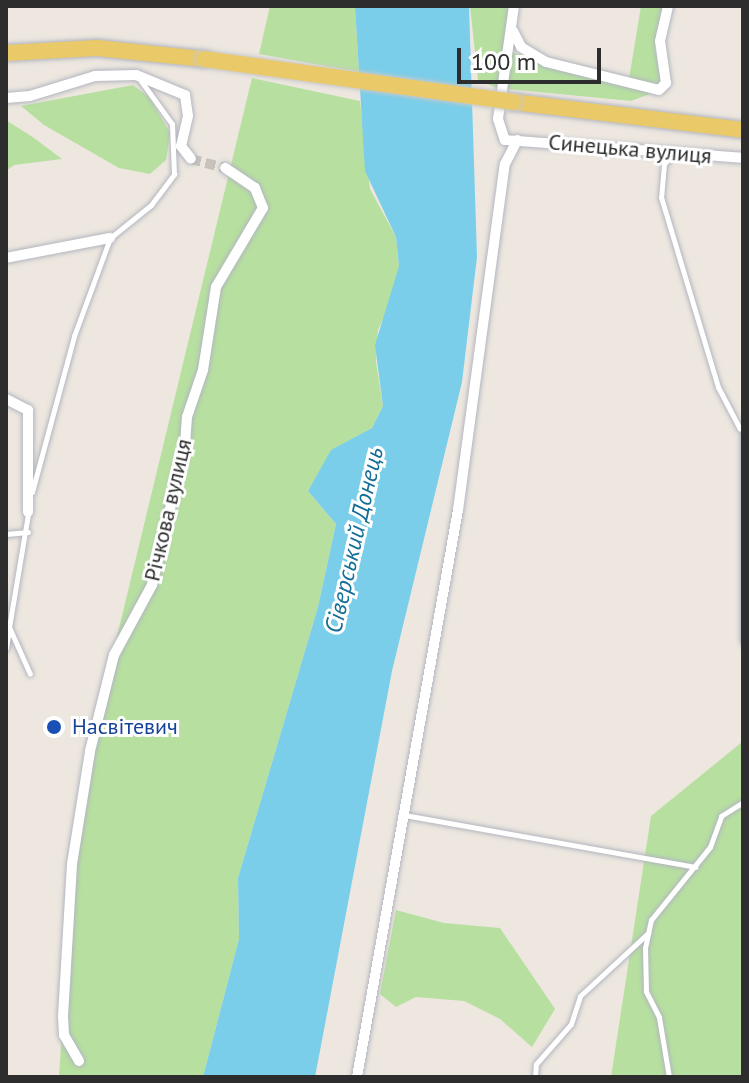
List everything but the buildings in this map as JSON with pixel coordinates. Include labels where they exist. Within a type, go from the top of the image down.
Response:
[{"type":"main road","points":[[7,57],[97,48],[204,59],[743,130]]},
{"type":"street","points":[[357,1077],[458,510],[505,164],[517,140],[505,140],[498,119],[514,6]]},
{"type":"street","points":[[512,25],[521,47],[546,62],[659,90],[666,83],[660,41],[668,6]]},
{"type":"street","points":[[6,98],[95,76],[136,75],[185,95],[188,116],[181,146],[191,159]]},
{"type":"street","name":"Синецька вулиця","points":[[517,140],[743,158]]},
{"type":"street","name":"Річкова вулиця","points":[[79,1061],[64,1035],[63,1016],[72,864],[90,751],[114,655],[152,585],[185,445],[187,417],[203,370],[216,287],[263,208],[255,188],[225,168]]},
{"type":"street","points":[[6,258],[110,238]]},
{"type":"street","points":[[6,399],[28,410],[28,512]]},
{"type":"lane","points":[[6,648],[28,532],[28,512],[60,382],[110,238],[169,186],[176,161],[172,124],[136,75]]},
{"type":"lane","points":[[672,154],[664,164],[661,197],[718,387],[742,430],[743,642]]},
{"type":"lane","points":[[6,534],[28,532]]},
{"type":"lane","points":[[9,627],[30,674]]},
{"type":"lane","points":[[669,1077],[659,1017],[646,991],[651,920],[710,847],[721,816],[743,802]]},
{"type":"lane","points":[[403,815],[695,867]]},
{"type":"lane","points":[[535,1077],[536,1064],[571,1024],[580,996],[649,932]]},
{"type":"green space","points":[[270,6],[355,6],[359,72],[259,54]]},
{"type":"green space","points":[[470,6],[508,6],[505,51],[629,79],[641,6],[664,6],[655,49],[663,89],[631,101],[497,88],[478,80]]},
{"type":"green space","points":[[252,78],[360,101],[370,189],[396,237],[399,266],[393,298],[378,330],[376,362],[383,406],[372,428],[332,450],[308,491],[336,524],[318,607],[238,878],[239,939],[203,1077],[59,1077],[76,806]]},
{"type":"green space","points":[[133,85],[150,98],[170,133],[166,160],[150,174],[119,168],[44,125],[21,106]]},
{"type":"green space","points":[[6,120],[62,159],[14,165],[6,171]]},
{"type":"green space","points":[[743,714],[743,1077],[611,1077],[651,816],[742,742]]},
{"type":"green space","points":[[396,910],[444,923],[500,928],[555,1009],[532,1047],[500,1019],[464,1001],[416,997],[396,1007],[380,994]]},
{"type":"water","name":"Сіверський Донець","points":[[355,6],[469,6],[477,257],[462,382],[392,671],[315,1077],[203,1077],[239,939],[238,878],[318,607],[336,524],[308,491],[331,450],[372,428],[383,406],[375,345],[399,266],[396,237],[365,171]]},
{"type":"tunnel","points":[[191,159],[225,168]]},
{"type":"place","name":"Насвітевич","points":[[54,727]]}]
